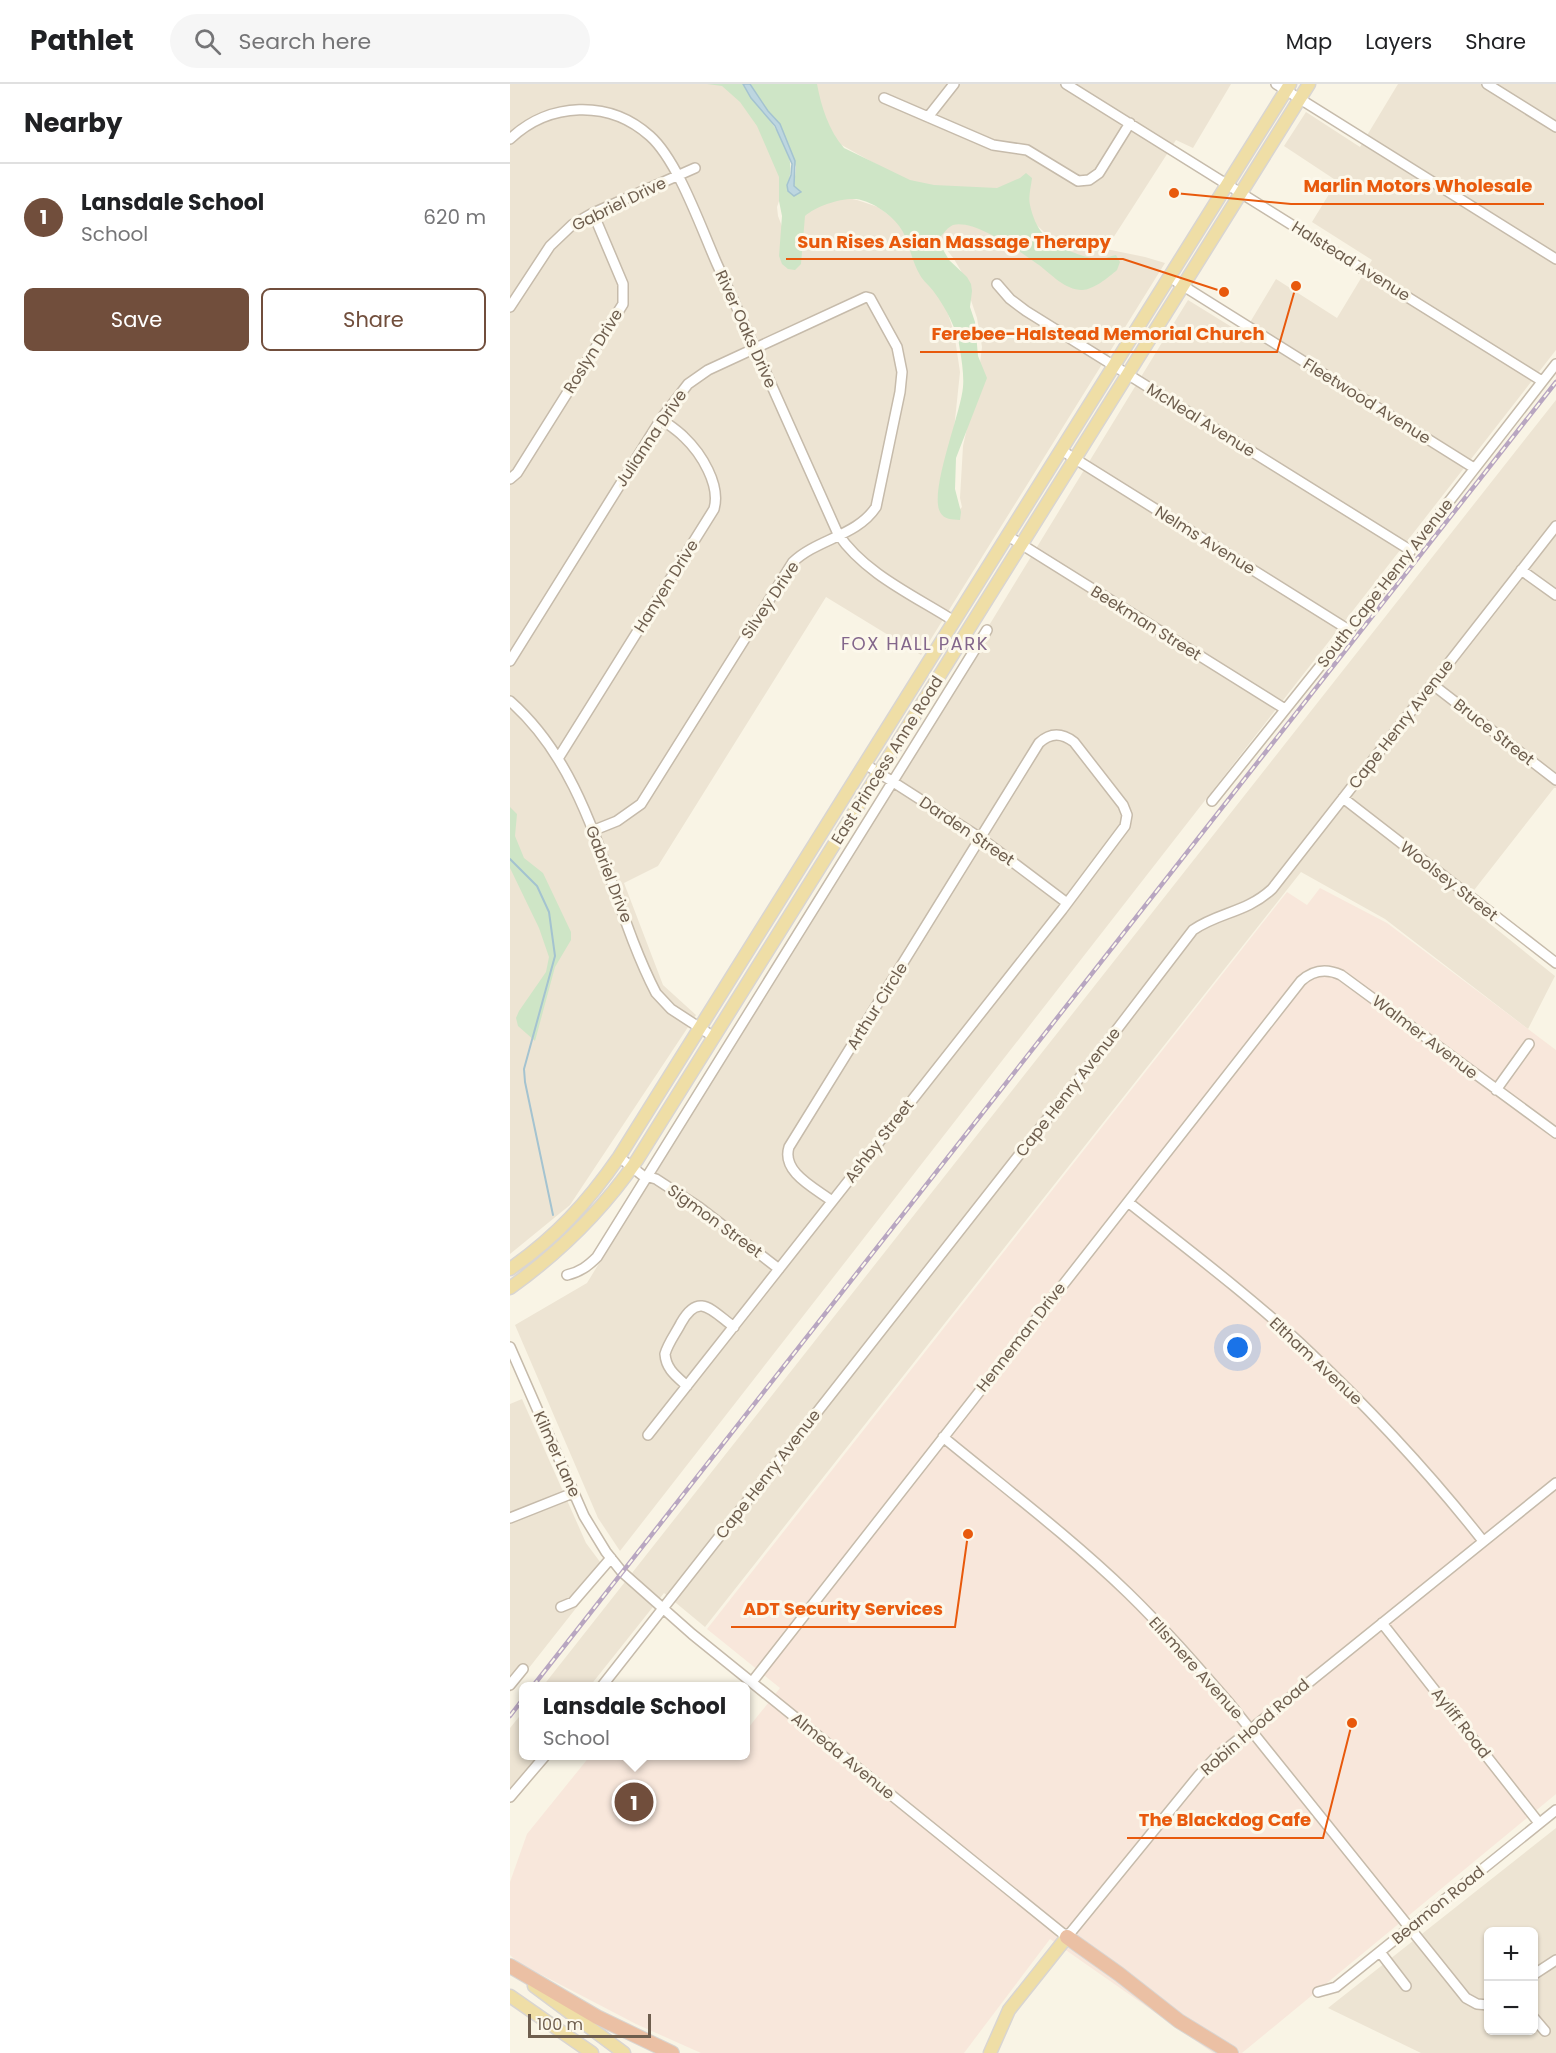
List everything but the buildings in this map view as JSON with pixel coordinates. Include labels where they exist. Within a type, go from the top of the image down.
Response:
[{"type":"highway","points":[[1067,1937],[1179,2021],[1231,2053]]},
{"type":"highway","points":[[510,1967],[597,2018],[672,2053]]},
{"type":"main road","name":"East Princess Anne Road","points":[[510,1288],[580,1230],[599,1211],[632,1167],[1309,84]]},
{"type":"main road","name":"East Princess Anne Road","points":[[510,1269],[545,1244],[562,1228],[590,1197],[619,1157],[1227,184],[1284,86]]},
{"type":"main road","name":"Robin Hood Road","points":[[990,2053],[996,2037],[1017,2000],[1067,1937]]},
{"type":"main road","points":[[510,1967],[624,2053]]},
{"type":"main road","points":[[510,1996],[592,2053]]},
{"type":"main road","points":[[984,2053],[996,2037]]},
{"type":"street","points":[[928,117],[954,84]]},
{"type":"street","name":"Halstead Avenue","points":[[1066,84],[1542,381]]},
{"type":"street","points":[[1487,84],[1556,127]]},
{"type":"street","points":[[1284,86],[1300,99],[1556,259]]},
{"type":"street","points":[[884,98],[993,145],[1027,150],[1078,181],[1089,180],[1099,173],[1130,123]]},
{"type":"street","name":"River Oaks Drive","points":[[510,139],[526,126],[548,115],[578,109],[602,111],[628,121],[651,137],[669,159],[838,534],[848,549],[866,566],[954,621]]},
{"type":"street","name":"Gabriel Drive","points":[[510,307],[550,246],[572,225],[593,213],[695,168]]},
{"type":"street","name":"Roslyn Drive","points":[[510,479],[517,473],[622,304],[623,284],[593,213]]},
{"type":"street","name":"Fleetwood Avenue","points":[[1169,277],[1474,468]]},
{"type":"street","name":"McNeal Avenue","points":[[997,284],[1026,311],[1410,550]]},
{"type":"street","name":"Julianna Drive","points":[[510,661],[661,419],[679,394],[698,375],[866,297]]},
{"type":"street","name":"Silvey Drive","points":[[592,831],[625,817],[641,804],[785,572],[801,554],[860,525],[876,507],[902,382],[902,372],[897,347],[873,302],[866,297]]},
{"type":"street","name":"South Cape Henry Avenue","points":[[1212,801],[1556,364]]},
{"type":"street","name":"Hanyen Drive","points":[[559,757],[714,509],[716,492],[700,457],[684,436],[661,419]]},
{"type":"street","name":"Nelms Avenue","points":[[1061,450],[1348,630]]},
{"type":"street","name":"Cape Henry Avenue","points":[[605,1682],[1193,930],[1208,921],[1250,906],[1272,889],[1556,526]]},
{"type":"street","name":"Beekman Street","points":[[1008,536],[1285,709]]},
{"type":"street","points":[[1521,570],[1556,595]]},
{"type":"street","points":[[567,1275],[589,1266],[597,1257],[987,630]]},
{"type":"street","name":"Bruce Street","points":[[1432,684],[1556,780]]},
{"type":"street","name":"Gabriel Drive","points":[[510,701],[536,727],[559,757],[573,783],[656,993],[670,1009],[714,1037]]},
{"type":"street","name":"Arthur Circle","points":[[832,1201],[793,1171],[787,1160],[789,1147],[1040,743],[1050,735],[1068,737],[1074,742],[1126,809],[1125,826],[1109,847]]},
{"type":"street","name":"Darden Street","points":[[865,764],[982,839],[1067,903]]},
{"type":"street","name":"Woolsey Street","points":[[1343,798],[1556,963]]},
{"type":"street","name":"Ashby Street","points":[[648,1435],[1109,847]]},
{"type":"street","name":"Walmer Avenue","points":[[1292,992],[1300,981],[1314,972],[1328,971],[1341,975],[1556,1133]]},
{"type":"street","name":"Henneman Drive","points":[[752,1682],[1292,992]]},
{"type":"street","points":[[1496,1090],[1529,1044]]},
{"type":"street","name":"Sigmon Street","points":[[619,1157],[647,1177],[656,1179],[699,1207],[779,1269]]},
{"type":"street","name":"Eltham Avenue","points":[[1128,1202],[1212,1267],[1300,1343],[1404,1448],[1483,1541]]},
{"type":"street","points":[[687,1386],[671,1372],[666,1354],[687,1311],[702,1305],[734,1327]]},
{"type":"street","name":"Kilmer Lane","points":[[510,1347],[592,1532],[622,1572]]},
{"type":"street","name":"Ellsmere Avenue","points":[[943,1437],[1049,1522],[1128,1593],[1189,1657],[1250,1729],[1466,1998],[1477,2004],[1484,2005]]},
{"type":"street","name":"Robin Hood Road","points":[[1067,1937],[1199,1775],[1250,1729],[1556,1483]]},
{"type":"street","points":[[510,1518],[573,1493]]},
{"type":"street","points":[[561,1607],[573,1602],[611,1558]]},
{"type":"street","name":"Almeda Avenue","points":[[622,1572],[752,1682],[1067,1937]]},
{"type":"street","name":"Ayliff Road","points":[[1382,1623],[1539,1823]]},
{"type":"street","points":[[510,1685],[523,1669]]},
{"type":"street","points":[[510,1797],[541,1760]]},
{"type":"street","name":"Beamon Road","points":[[1318,1992],[1336,1987],[1556,1810]]},
{"type":"street","points":[[1380,1952],[1406,1986]]},
{"type":"street","points":[[1538,1972],[1556,1960]]},
{"type":"street","points":[[1538,2023],[1545,2031]]},
{"type":"shaded area","points":[[510,84],[736,84],[746,94],[784,186],[777,207],[785,234],[804,203],[820,192],[878,207],[909,230],[947,311],[954,332],[960,372],[953,439],[940,482],[939,494],[941,502],[956,513],[962,507],[960,498],[963,446],[978,379],[982,347],[977,318],[961,271],[925,222],[927,217],[1043,235],[1044,232],[1026,215],[926,197],[881,167],[838,143],[808,84],[1231,84],[1193,148],[1176,140],[1106,249],[1165,263],[921,655],[826,597],[658,866],[624,883],[663,985],[696,1015],[570,1205],[510,1254]]},
{"type":"shaded area","points":[[1398,84],[1556,84],[1556,350],[620,1551],[598,1518],[515,1325],[587,1283],[1188,300],[1243,334],[1276,279],[1337,318],[1372,260],[1312,222],[1337,181],[1284,146],[1306,112],[1360,147]]},
{"type":"shaded area","points":[[1556,400],[1556,788],[1464,903],[1555,976],[1528,1029],[1385,919],[1301,872],[705,1627],[664,1593],[593,1682],[546,1682]]},
{"type":"shaded area","points":[[1320,888],[1387,923],[1556,1050],[1556,1794],[1242,2053],[1213,2053],[1050,1939],[964,2053],[701,2053],[636,2024],[519,1963],[510,1955],[510,1882],[527,1834],[587,1760],[750,1760],[750,1726],[780,1688],[707,1629],[1287,892],[1307,905]]},
{"type":"shaded area","points":[[522,1399],[586,1543],[606,1570],[510,1692],[510,1404]]},
{"type":"shaded area","points":[[519,1717],[519,1760],[534,1760],[510,1789],[510,1728]]},
{"type":"shaded area","points":[[1556,1828],[1556,2053],[1421,2053],[1328,2008]]},
{"type":"green space","points":[[707,84],[743,84],[785,144],[790,171],[787,185],[794,186],[796,167],[780,124],[750,84],[817,84],[826,118],[844,148],[910,180],[934,185],[997,188],[1026,173],[1032,178],[1029,199],[1032,213],[1039,229],[1048,239],[1069,251],[1092,258],[1100,259],[1116,255],[1120,262],[1117,270],[1096,286],[1082,290],[1064,284],[1009,245],[973,227],[962,224],[953,225],[940,237],[941,246],[949,260],[971,284],[970,307],[975,322],[978,356],[987,378],[956,458],[955,489],[961,512],[960,520],[948,519],[944,516],[940,512],[938,502],[942,470],[963,387],[959,343],[943,305],[917,270],[903,232],[889,215],[863,200],[850,199],[829,203],[805,216],[801,264],[795,270],[788,269],[782,264],[779,256],[782,216],[779,201],[779,177],[757,126],[740,102],[722,86]]},
{"type":"green space","points":[[510,807],[517,814],[515,836],[524,858],[543,873],[571,932],[571,940],[555,967],[535,1041],[518,1026],[516,1018],[546,972],[549,957],[539,928],[510,868]]},
{"type":"water","points":[[743,84],[750,84],[780,124],[795,161],[794,186],[801,192],[794,196],[788,191],[787,185],[792,164],[775,126],[751,98]]},
{"type":"waterway","points":[[510,859],[537,886],[549,912],[555,956],[524,1069],[553,1215]]},
{"type":"railway","points":[[536,1682],[1556,382]]},
{"type":"railway","points":[[510,1716],[519,1704]]},
{"type":"place","name":"Marlin Motors Wholesale","points":[[1174,193]]},
{"type":"place","name":"Ferebee-Halstead Memorial Church","points":[[1296,286]]},
{"type":"place","name":"Sun Rises Asian Massage Therapy","points":[[1224,292]]},
{"type":"place","name":"ADT Security Services","points":[[968,1534]]},
{"type":"place","name":"The Blackdog Cafe","points":[[1352,1723]]},
{"type":"place","name":"Lansdale School","points":[[634,1802]]},
{"type":"district","name":"FOX HALL PARK","points":[[915,643]]}]
